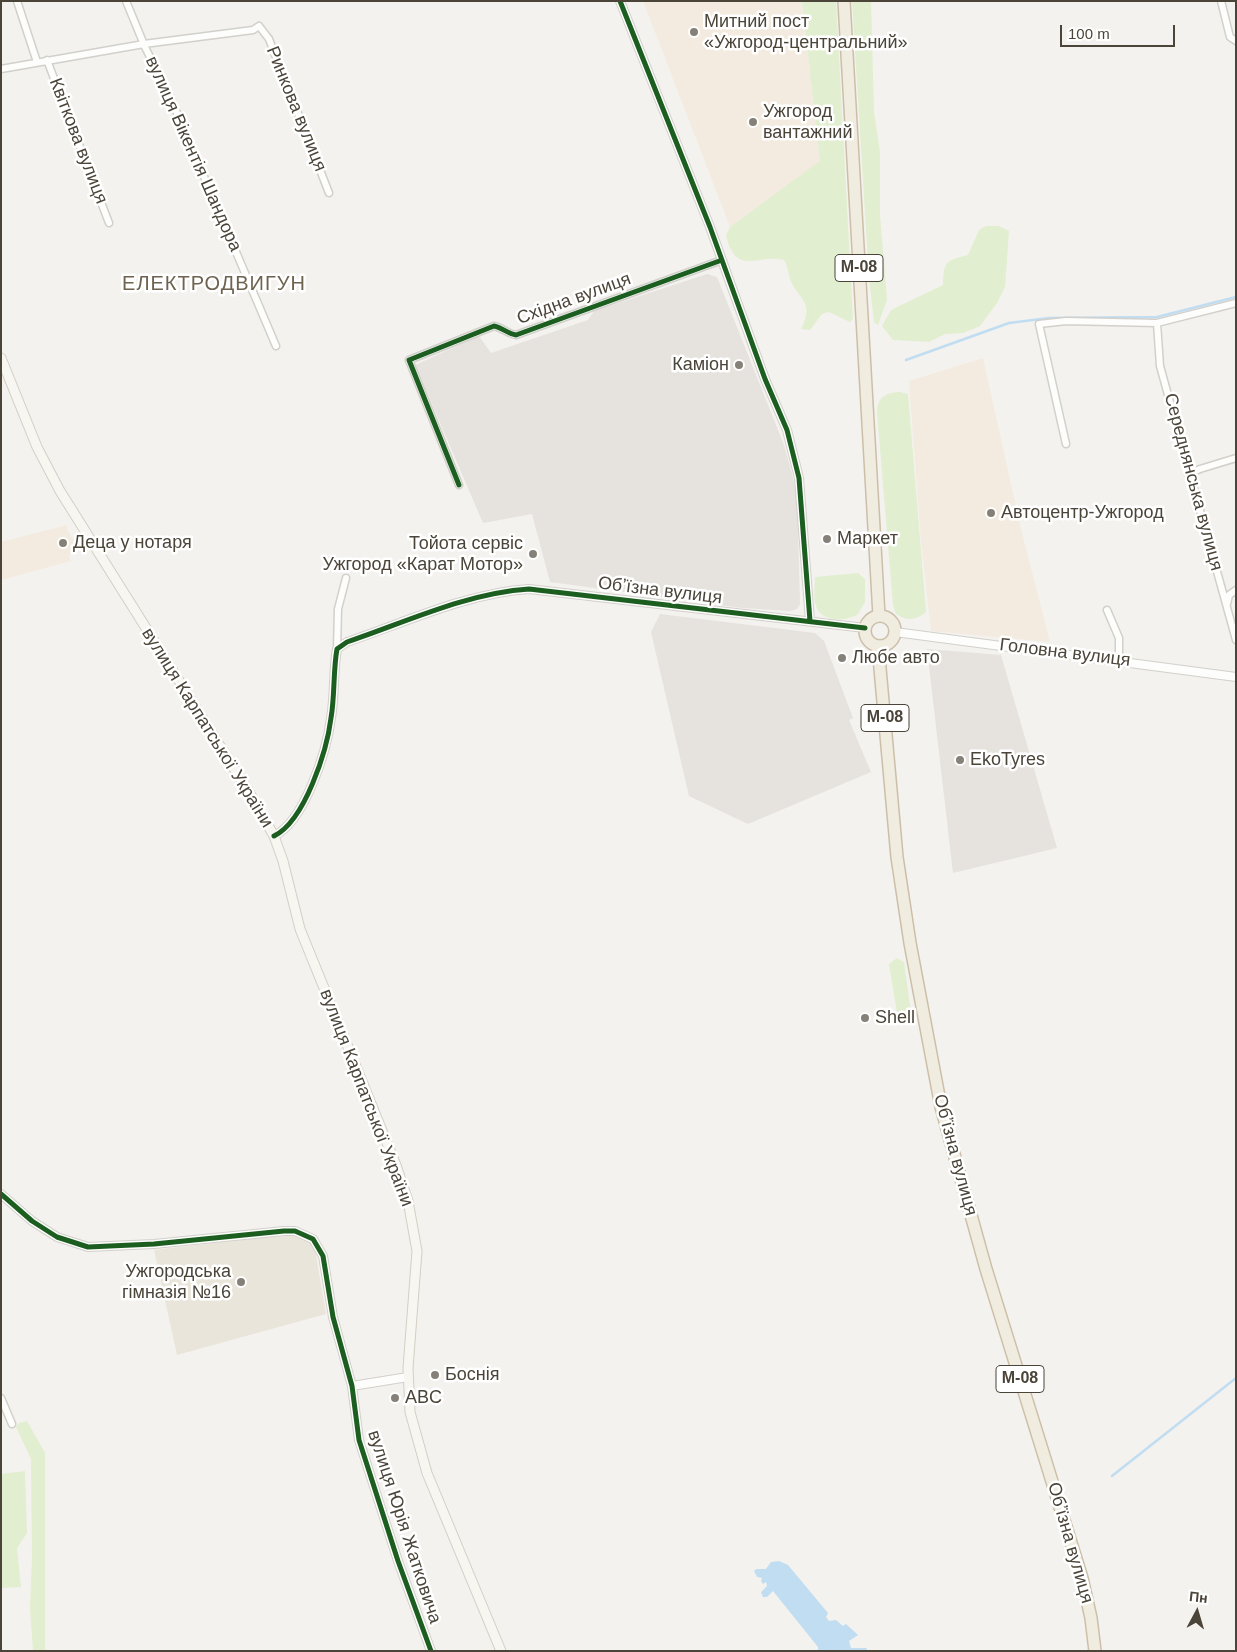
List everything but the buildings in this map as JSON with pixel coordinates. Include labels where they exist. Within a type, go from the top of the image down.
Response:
[{"type":"highway","name":"М-08","points":[[844,1],[879,616]]},
{"type":"highway","points":[[879,616],[888,619],[894,632],[888,644],[878,646],[870,642],[865,628],[870,620],[879,616]]},
{"type":"highway","name":"Обʼїзна вулиця","points":[[878,646],[898,857],[910,943],[941,1107],[986,1269],[1082,1578],[1091,1618],[1095,1651]]},
{"type":"main road","name":"вулиця Карпатської України","points":[[1,358],[37,447],[60,491],[252,797],[274,836],[283,861],[300,930],[383,1130],[408,1200],[417,1262],[408,1377],[410,1412],[426,1473],[501,1651]]},
{"type":"street","points":[[17,1],[37,62]]},
{"type":"street","name":"вулиця Вікентія Шандора","points":[[126,1],[144,44],[172,99],[276,346]]},
{"type":"street","points":[[620,1],[722,260],[766,383],[787,430],[799,478],[810,621]]},
{"type":"street","points":[[1221,1],[1230,36],[1236,41]]},
{"type":"street","name":"Ринкова вулиця","points":[[144,44],[252,30],[259,26],[268,40],[329,193]]},
{"type":"street","points":[[1,69],[144,44]]},
{"type":"street","name":"Квіткова вулиця","points":[[47,60],[109,223]]},
{"type":"street","name":"Східна вулиця","points":[[459,485],[409,360],[494,326],[504,328],[510,334],[516,335],[722,260]]},
{"type":"street","points":[[1066,444],[1039,324],[1066,321],[1157,324],[1236,303]]},
{"type":"street","name":"Середнянська вулиця","points":[[1157,324],[1160,366],[1178,424],[1188,474],[1236,640]]},
{"type":"street","points":[[1188,474],[1200,468],[1236,458]]},
{"type":"street","points":[[274,836],[287,827],[301,804],[323,755],[331,719],[337,649],[338,609],[346,578]]},
{"type":"street","name":"Обʼїзна вулиця","points":[[337,649],[347,642],[454,605],[508,590],[548,591],[865,628]]},
{"type":"street","points":[[1227,605],[1229,595],[1236,590]]},
{"type":"street","points":[[1107,610],[1119,638],[1119,660]]},
{"type":"street","name":"Головна вулиця","points":[[894,632],[1235,676]]},
{"type":"street","name":"вулиця Юрія Жатковича","points":[[1,1194],[32,1222],[56,1237],[88,1246],[154,1244],[277,1231],[295,1231],[306,1234],[318,1245],[323,1256],[334,1316],[352,1386],[359,1440],[398,1560],[432,1651]]},
{"type":"street","points":[[352,1386],[408,1377]]},
{"type":"street","points":[[1,1398],[12,1424]]},
{"type":"shaded area","name":"Ужгород вантажний","points":[[643,1],[802,1],[820,162],[730,227]]},
{"type":"shaded area","points":[[707,274],[717,277],[784,445],[791,470],[797,495],[800,604],[797,609],[790,611],[742,608],[550,582],[532,514],[483,523],[415,365],[479,336],[491,353],[588,320],[594,311]]},
{"type":"shaded area","points":[[983,358],[1021,529],[1050,642],[931,631],[921,541],[909,381]]},
{"type":"shaded area","points":[[67,525],[67,530],[79,548],[69,555],[71,561],[1,580],[1,542]]},
{"type":"shaded area","points":[[660,614],[815,633],[824,641],[853,718],[849,720],[871,772],[748,824],[689,796],[651,632]]},
{"type":"shaded area","points":[[927,649],[1001,655],[1057,848],[953,873]]},
{"type":"shaded area","name":"Ужгородська гімназія №16","points":[[300,1235],[314,1243],[326,1314],[177,1355],[154,1250]]},
{"type":"green space","points":[[802,1],[836,1],[853,319],[850,322],[829,312],[822,314],[810,330],[801,329],[805,320],[806,307],[790,279],[784,260],[742,260],[735,256],[726,235],[730,227],[820,161]]},
{"type":"green space","points":[[852,1],[871,1],[874,112],[880,152],[880,215],[887,300],[878,325],[874,322],[869,278]]},
{"type":"green space","points":[[986,226],[999,226],[1009,231],[1005,287],[997,303],[980,326],[963,333],[945,334],[929,342],[893,340],[882,326],[891,310],[943,285],[944,271],[947,263],[968,255],[979,230]]},
{"type":"green space","points":[[900,392],[908,394],[926,612],[912,619],[896,614],[893,605],[877,412],[879,402],[884,396]]},
{"type":"green space","points":[[858,573],[865,579],[865,602],[858,614],[841,619],[828,618],[823,615],[816,606],[815,577]]},
{"type":"green space","points":[[897,958],[904,962],[911,1013],[907,1016],[901,1016],[897,1013],[889,964]]},
{"type":"green space","points":[[27,1421],[45,1453],[45,1651],[33,1651],[30,1608],[32,1559],[31,1459],[16,1427],[19,1423]]},
{"type":"green space","points":[[25,1471],[27,1533],[17,1548],[21,1587],[1,1588],[1,1474]]},
{"type":"water","points":[[779,1561],[788,1565],[828,1613],[826,1617],[829,1621],[836,1620],[843,1626],[846,1624],[858,1635],[849,1641],[851,1648],[867,1648],[866,1651],[818,1651],[818,1647],[773,1591],[767,1597],[763,1597],[761,1592],[767,1586],[766,1582],[763,1584],[762,1578],[757,1577],[754,1571],[756,1569],[766,1569],[771,1562]]},
{"type":"waterway","points":[[906,360],[1009,323],[1049,318],[1157,317],[1236,297]]},
{"type":"waterway","points":[[1112,1476],[1236,1378]]},
{"type":"cycle path","points":[[620,1],[710,227],[765,379],[787,430],[799,478],[810,621]]},
{"type":"cycle path","points":[[459,485],[409,360],[494,326],[516,335],[722,260]]},
{"type":"cycle path","points":[[274,836],[285,828],[305,801],[325,748],[331,718],[337,649],[347,642],[437,610],[483,596],[529,589],[865,628]]},
{"type":"cycle path","points":[[1,1194],[32,1221],[57,1237],[88,1247],[154,1244],[284,1231],[295,1231],[313,1239],[323,1256],[333,1317],[352,1386],[359,1440],[398,1561],[431,1651]]},
{"type":"place","name":"Митний пост «Ужгород-центральний»","points":[[694,32]]},
{"type":"place","name":"Ужгород вантажний","points":[[753,122]]},
{"type":"place","name":"Каміон","points":[[739,365]]},
{"type":"place","name":"Автоцентр-Ужгород","points":[[991,513]]},
{"type":"place","name":"Маркет","points":[[827,539]]},
{"type":"place","name":"Деца у нотаря","points":[[63,543]]},
{"type":"place","name":"Тойота сервіс Ужгород «Карат Мотор»","points":[[533,554]]},
{"type":"place","name":"Любе авто","points":[[842,658]]},
{"type":"place","name":"EkoTyres","points":[[960,760]]},
{"type":"place","name":"Shell","points":[[865,1018]]},
{"type":"place","name":"Ужгородська гімназія №16","points":[[241,1282]]},
{"type":"place","name":"Боснія","points":[[435,1375]]},
{"type":"place","name":"ABC","points":[[395,1398]]},
{"type":"district","name":"ЕЛЕКТРОДВИГУН","points":[[214,284]]}]
